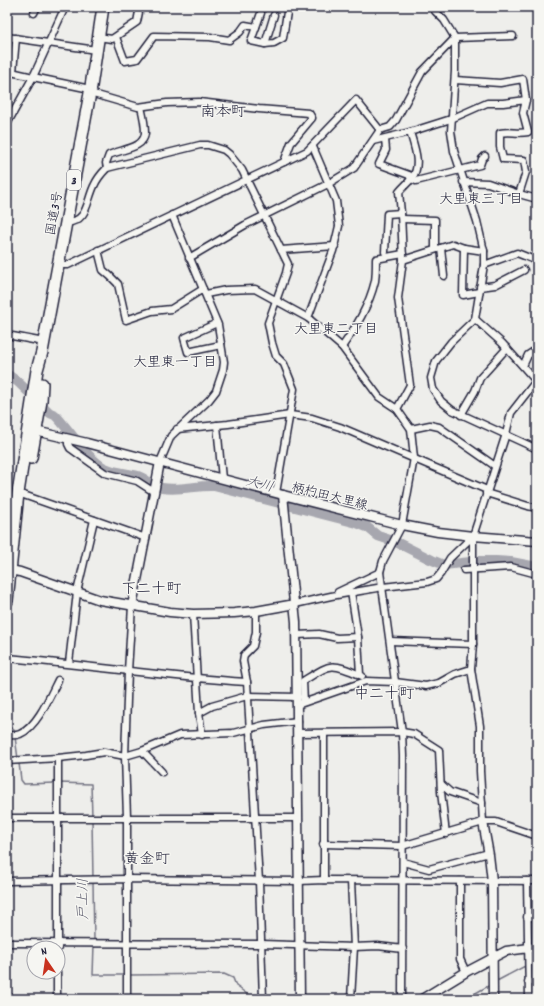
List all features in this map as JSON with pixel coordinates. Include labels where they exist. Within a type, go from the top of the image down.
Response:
[{"type":"highway","name":"国道3号","points":[[7,602],[8,570],[14,530],[43,377],[43,347],[90,91],[103,7]]},
{"type":"street","points":[[34,13],[37,7]]},
{"type":"street","points":[[7,124],[33,77],[65,7]]},
{"type":"street","points":[[98,37],[112,39],[116,37],[137,22],[140,7]]},
{"type":"street","points":[[433,7],[444,20],[454,38],[455,80],[451,131],[454,151],[477,221],[484,251],[484,265],[475,319],[451,342],[436,361],[431,378],[433,389],[441,401],[452,410],[537,449]]},
{"type":"street","points":[[261,13],[251,41],[265,44],[274,43],[283,38],[287,12]]},
{"type":"street","points":[[265,44],[274,15]]},
{"type":"street","points":[[116,37],[125,60],[137,59],[154,36],[210,37],[229,40],[240,32],[245,24],[256,27]]},
{"type":"street","points":[[7,36],[49,44],[96,50]]},
{"type":"street","points":[[189,258],[245,225],[328,184],[354,168],[380,130],[390,127],[396,120],[422,72],[454,38],[513,36]]},
{"type":"street","points":[[16,38],[10,71],[90,91],[134,107],[167,103],[199,102],[309,113],[312,118],[291,143],[284,162]]},
{"type":"street","points":[[455,80],[500,82],[523,79],[526,100],[523,112],[528,132],[519,134],[507,131],[500,133],[500,147],[503,159],[524,160],[526,172],[519,194]]},
{"type":"street","points":[[58,265],[68,265],[308,151],[356,100],[380,130]]},
{"type":"street","points":[[373,141],[410,132],[451,119],[488,103],[526,100]]},
{"type":"street","points":[[107,168],[106,163],[110,155],[136,146],[144,138],[145,132],[141,107]]},
{"type":"street","points":[[397,409],[410,385],[398,298],[403,257],[402,216],[399,192],[411,179],[415,172],[416,154],[410,132]]},
{"type":"street","points":[[385,139],[386,150],[379,164],[409,175],[411,179],[416,180],[480,165],[485,156]]},
{"type":"street","points":[[66,223],[76,222],[81,218],[94,185],[107,168],[190,146],[208,145],[224,150],[242,170],[247,179],[288,264],[268,324],[276,356],[284,364],[294,389],[279,494],[296,604],[300,701]]},
{"type":"street","points":[[308,318],[334,246],[339,226],[336,201],[313,147]]},
{"type":"street","points":[[463,182],[488,183],[537,199]]},
{"type":"street","points":[[385,252],[387,214],[435,220],[438,249],[444,276]]},
{"type":"street","points":[[127,999],[127,817],[125,756],[132,606],[160,462],[166,446],[171,436],[177,429],[209,400],[216,391],[223,370],[222,345],[217,323],[172,215]]},
{"type":"street","points":[[342,347],[357,326],[370,296],[375,280],[376,259],[403,257],[453,244],[464,248],[484,251]]},
{"type":"street","points":[[281,250],[334,246]]},
{"type":"street","points":[[464,248],[463,295],[495,285],[524,270]]},
{"type":"street","points":[[98,250],[103,270],[118,284],[126,320],[152,311],[171,310],[205,292],[255,289],[308,318],[342,347],[379,397],[397,409],[411,429],[414,458],[402,525],[383,561],[380,572],[402,732],[402,999]]},
{"type":"street","points":[[484,265],[516,253],[537,261]]},
{"type":"street","points":[[475,319],[507,348],[536,382],[511,413],[506,434],[473,536],[473,644],[471,669],[480,726],[483,822],[489,852],[492,881],[493,999]]},
{"type":"street","points":[[217,323],[184,338],[188,352],[222,345]]},
{"type":"street","points":[[7,335],[43,347]]},
{"type":"street","points":[[461,414],[475,392],[480,378],[507,348]]},
{"type":"street","points":[[523,366],[528,355],[537,349]]},
{"type":"street","points":[[177,429],[290,415],[312,418],[340,427],[487,491],[537,508]]},
{"type":"street","points":[[217,425],[222,479]]},
{"type":"street","points":[[411,429],[430,425],[439,427],[495,466]]},
{"type":"street","name":"柄杓田大里線","points":[[32,430],[402,525],[438,532],[537,541]]},
{"type":"street","points":[[68,439],[70,448],[104,474],[136,481],[155,488]]},
{"type":"street","points":[[20,494],[146,538]]},
{"type":"street","points":[[69,663],[76,592],[94,520]]},
{"type":"street","points":[[8,570],[20,572],[100,600],[132,606],[193,614],[256,611],[351,592],[426,582],[436,578],[441,573],[450,558],[473,536]]},
{"type":"street","points":[[464,570],[511,567],[537,574]]},
{"type":"street","points":[[331,596],[380,572]]},
{"type":"street","points":[[351,592],[358,637],[360,675]]},
{"type":"street","points":[[256,611],[256,632],[253,646],[244,655],[243,661],[247,682],[259,880],[263,999]]},
{"type":"street","points":[[193,614],[199,712],[202,735]]},
{"type":"street","points":[[297,635],[319,634],[337,638],[358,637]]},
{"type":"street","points":[[390,641],[473,644]]},
{"type":"street","points":[[7,658],[69,663],[197,679],[247,682]]},
{"type":"street","points":[[300,999],[298,721],[303,681],[325,668],[334,665],[360,675],[370,681]]},
{"type":"street","points":[[199,712],[212,706],[247,696],[300,701],[366,681],[394,682],[426,686],[440,683],[455,674],[471,669]]},
{"type":"street","points":[[7,735],[21,734],[37,719],[58,680]]},
{"type":"street","points":[[7,761],[86,756],[104,752],[125,756],[142,751],[180,735],[233,733],[249,728],[298,721]]},
{"type":"street","points":[[298,734],[402,732],[414,734],[440,750],[441,784],[446,834]]},
{"type":"street","points":[[324,733],[324,880]]},
{"type":"street","points":[[142,751],[162,772]]},
{"type":"street","points":[[58,758],[58,940]]},
{"type":"street","points":[[441,784],[450,792],[482,803]]},
{"type":"street","points":[[7,818],[298,818]]},
{"type":"street","points":[[323,844],[402,846],[483,822],[496,822],[537,836]]},
{"type":"street","points":[[402,862],[429,869],[489,852]]},
{"type":"street","points":[[7,881],[127,879],[537,881]]},
{"type":"street","points":[[351,881],[354,947],[351,999]]},
{"type":"street","points":[[460,881],[460,959],[466,972]]},
{"type":"street","points":[[527,881],[529,999]]},
{"type":"street","points":[[527,918],[537,917]]},
{"type":"street","points":[[7,943],[26,944]]},
{"type":"street","points":[[66,946],[128,943],[299,944],[354,947],[378,946],[403,949]]},
{"type":"street","points":[[422,999],[466,972],[506,951],[537,946]]},
{"type":"street","points":[[57,980],[57,999]]},
{"type":"street","points":[[528,982],[537,982]]},
{"type":"street","points":[[7,997],[15,999]]},
{"type":"waterway","name":"大川","points":[[7,374],[18,382],[50,413],[55,415],[92,459],[109,470],[138,476],[158,487],[175,489],[214,486],[357,523],[367,527],[378,536],[396,542],[444,565],[479,561],[496,561],[537,567]]},
{"type":"waterway","name":"戸上川","points":[[7,725],[14,730],[14,733]]},
{"type":"waterway","name":"戸上川","points":[[15,737],[18,759]]},
{"type":"waterway","name":"戸上川","points":[[19,763],[21,780],[24,784],[56,783]]},
{"type":"waterway","name":"戸上川","points":[[59,783],[91,784],[92,817]]},
{"type":"waterway","name":"戸上川","points":[[92,820],[93,879]]},
{"type":"waterway","name":"戸上川","points":[[93,882],[94,941]]},
{"type":"waterway","name":"戸上川","points":[[94,944],[93,975],[125,975]]},
{"type":"waterway","name":"戸上川","points":[[531,964],[537,963]]},
{"type":"waterway","name":"戸上川","points":[[495,982],[527,965]]},
{"type":"waterway","name":"戸上川","points":[[129,975],[224,974],[233,978],[236,986],[254,999]]},
{"type":"waterway","name":"戸上川","points":[[465,999],[490,985]]},
{"type":"district","name":"南本町","points":[[223,111]]},
{"type":"district","name":"大里東三丁目","points":[[481,198]]},
{"type":"district","name":"大里東二丁目","points":[[336,328]]},
{"type":"district","name":"大里東一丁目","points":[[175,361]]},
{"type":"district","name":"下二十町","points":[[151,588]]},
{"type":"district","name":"中二十町","points":[[384,693]]},
{"type":"district","name":"黄金町","points":[[147,858]]}]
